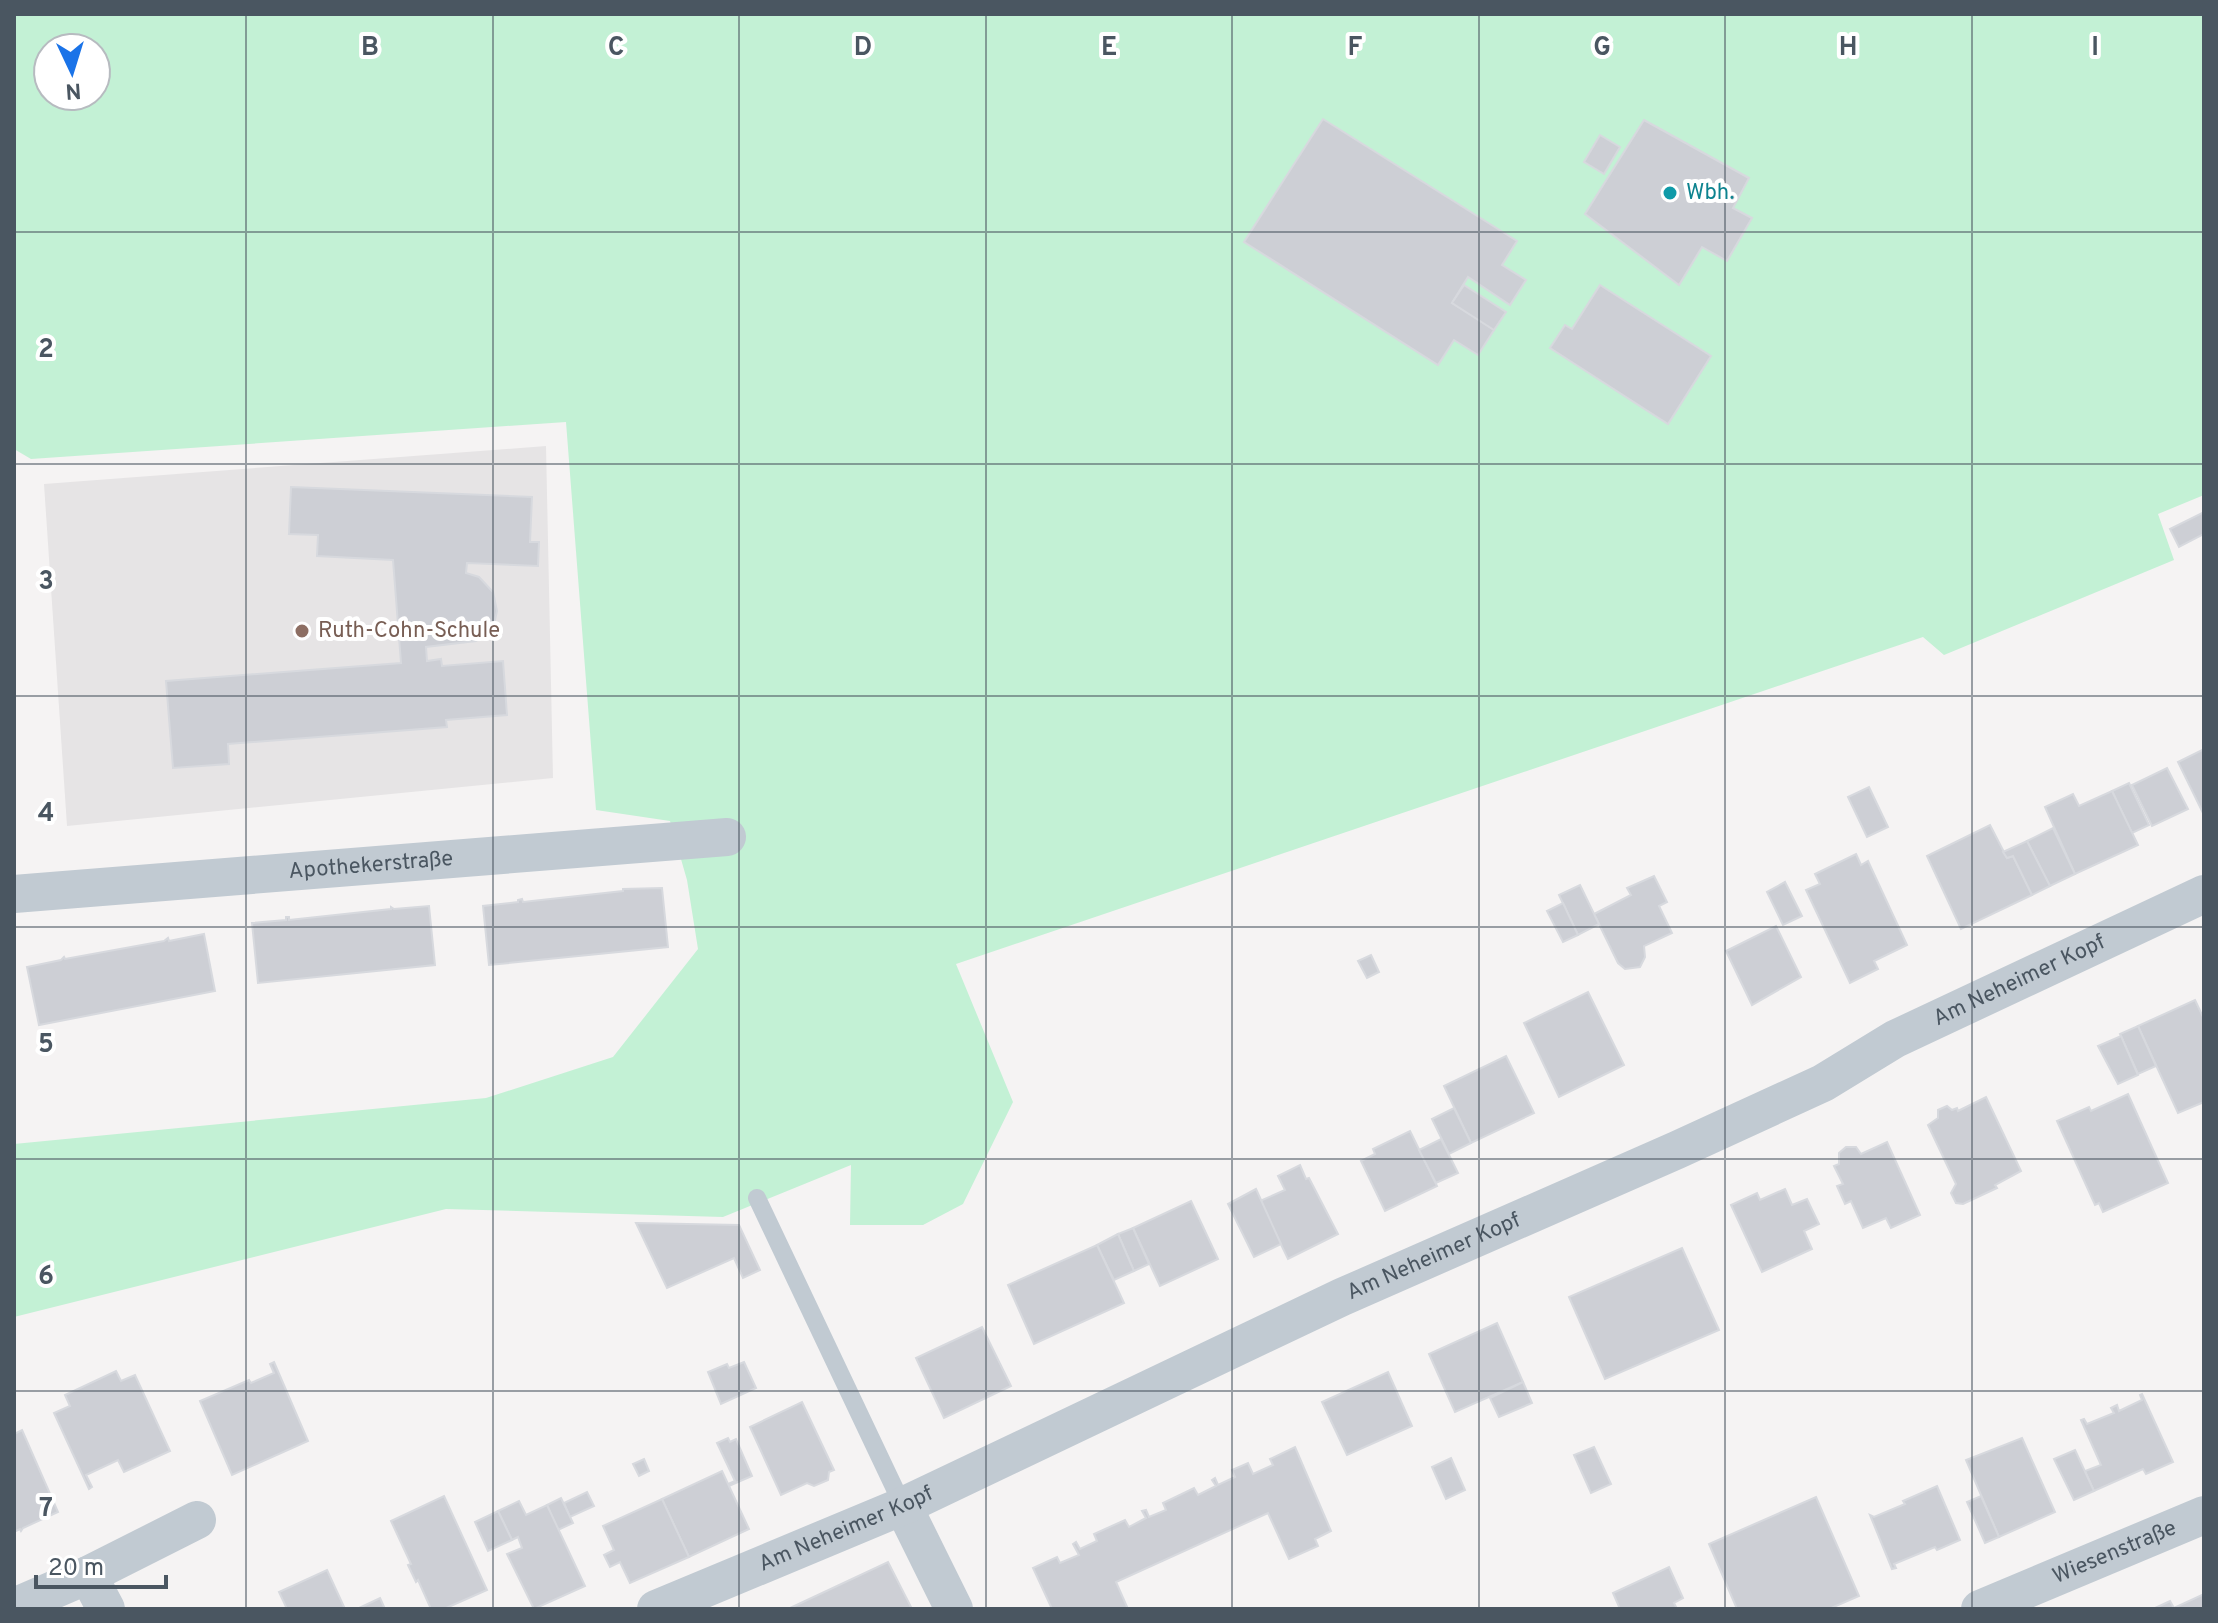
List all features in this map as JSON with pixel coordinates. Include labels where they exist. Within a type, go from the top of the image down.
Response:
[{"type":"street","name":"Apothekerstraße","points":[[14,894],[727,837]]},
{"type":"street","name":"Am Neheimer Kopf","points":[[656,1609],[903,1506],[1342,1297],[1823,1083],[1895,1039],[2204,894]]},
{"type":"street","points":[[903,1506],[954,1609]]},
{"type":"street","name":"Wiesenstraße","points":[[1980,1609],[2204,1515]]},
{"type":"street","points":[[14,1607],[88,1575],[197,1520]]},
{"type":"street","points":[[88,1575],[106,1609]]},
{"type":"lane","points":[[757,1198],[903,1506]]},
{"type":"shaded area","name":"Ruth-Cohn-Schule","points":[[546,446],[553,778],[67,826],[44,484]]},
{"type":"green space","points":[[14,14],[2204,14],[2204,495],[2158,514],[2174,560],[1944,655],[1923,637],[956,964],[1013,1102],[963,1204],[923,1225],[850,1225],[851,1165],[723,1217],[446,1209],[14,1317],[14,1144],[486,1098],[613,1057],[698,949],[687,880],[670,821],[596,810],[566,422],[31,459],[14,449]]},
{"type":"building","points":[[1323,119],[1517,241],[1502,265],[1526,280],[1510,305],[1468,277],[1452,303],[1494,330],[1478,355],[1454,340],[1438,365],[1244,242]]},
{"type":"building","name":"Wbh.","points":[[1644,120],[1749,178],[1733,208],[1752,218],[1727,261],[1702,247],[1679,285],[1585,214]]},
{"type":"building","points":[[1600,135],[1620,147],[1604,174],[1584,162]]},
{"type":"building","points":[[1464,285],[1506,312],[1494,330],[1452,303]]},
{"type":"building","points":[[1600,285],[1711,356],[1668,424],[1550,348],[1565,325],[1572,329]]},
{"type":"building","points":[[291,487],[532,497],[530,542],[539,542],[538,566],[467,563],[466,573],[479,577],[493,592],[497,611],[495,620],[489,632],[476,641],[426,647],[427,661],[441,659],[442,666],[503,661],[507,715],[446,720],[447,727],[228,744],[229,764],[173,768],[166,681],[401,663],[393,560],[317,556],[318,535],[289,534]]},
{"type":"building","points":[[2204,512],[2204,534],[2179,547],[2170,529]]},
{"type":"building","points":[[2204,749],[2204,812],[2203,813],[2178,762]]},
{"type":"building","points":[[2167,768],[2188,809],[2152,826],[2132,785]]},
{"type":"building","points":[[2129,783],[2149,825],[2132,833],[2112,791]]},
{"type":"building","points":[[1869,787],[1888,827],[1867,837],[1848,797]]},
{"type":"building","points":[[2112,791],[2138,845],[2075,874],[2045,807],[2073,794],[2079,806]]},
{"type":"building","points":[[1990,825],[2007,858],[2013,856],[2032,895],[1961,929],[1927,856]]},
{"type":"building","points":[[2053,828],[2075,874],[2050,886],[2027,841]]},
{"type":"building","points":[[2027,841],[2050,886],[2032,895],[2013,856],[2007,858],[2003,852]]},
{"type":"building","points":[[1856,854],[1861,865],[1868,861],[1907,945],[1874,961],[1878,969],[1850,983],[1806,890],[1820,884],[1815,874]]},
{"type":"building","points":[[1654,876],[1667,902],[1659,906],[1672,933],[1644,946],[1645,957],[1640,967],[1625,969],[1618,963],[1594,914],[1631,895],[1627,888]]},
{"type":"building","points":[[1785,882],[1802,916],[1783,925],[1767,892]]},
{"type":"building","points":[[1580,885],[1599,924],[1578,935],[1559,895]]},
{"type":"building","points":[[662,888],[668,947],[489,965],[483,906],[522,899],[523,902],[623,889]]},
{"type":"building","points":[[1563,903],[1578,935],[1563,942],[1547,911]]},
{"type":"building","points":[[429,906],[435,965],[258,983],[252,923],[286,920],[286,917],[289,920],[391,907]]},
{"type":"building","points":[[1776,926],[1801,977],[1752,1005],[1726,951]]},
{"type":"building","points":[[204,934],[215,991],[39,1025],[27,967],[64,957]]},
{"type":"building","points":[[1371,955],[1379,972],[1367,978],[1358,961]]},
{"type":"building","points":[[1588,992],[1624,1065],[1559,1097],[1524,1023]]},
{"type":"building","points":[[2195,1000],[2204,1019],[2204,1102],[2178,1113],[2138,1026]]},
{"type":"building","points":[[2138,1026],[2156,1066],[2138,1074],[2120,1034]]},
{"type":"building","points":[[2121,1036],[2138,1075],[2118,1084],[2098,1046]]},
{"type":"building","points":[[1506,1056],[1534,1113],[1471,1143],[1444,1086]]},
{"type":"building","points":[[2128,1094],[2168,1183],[2103,1212],[2099,1203],[2095,1205],[2057,1121],[2089,1107],[2091,1111]]},
{"type":"building","points":[[1986,1097],[2021,1171],[1995,1185],[1997,1188],[1963,1204],[1956,1203],[1951,1193],[1956,1184],[1928,1125],[1938,1118],[1938,1110],[1947,1106],[1958,1111]]},
{"type":"building","points":[[1454,1108],[1471,1143],[1449,1154],[1432,1119]]},
{"type":"building","points":[[1410,1131],[1437,1186],[1385,1211],[1361,1161],[1375,1154],[1373,1149]]},
{"type":"building","points":[[1441,1139],[1458,1173],[1436,1183],[1419,1150]]},
{"type":"building","points":[[1887,1142],[1920,1215],[1891,1228],[1886,1218],[1863,1228],[1851,1201],[1845,1204],[1837,1186],[1843,1184],[1834,1166],[1839,1164],[1839,1153],[1846,1147],[1856,1147],[1861,1154]]},
{"type":"building","points":[[1300,1165],[1338,1234],[1288,1259],[1260,1201],[1285,1190],[1278,1176]]},
{"type":"building","points":[[1256,1189],[1281,1244],[1254,1257],[1228,1204]]},
{"type":"building","points":[[1785,1189],[1792,1205],[1807,1199],[1819,1224],[1804,1231],[1812,1249],[1762,1272],[1731,1205],[1757,1193],[1760,1200]]},
{"type":"building","points":[[1191,1201],[1218,1259],[1160,1286],[1133,1228]]},
{"type":"building","points":[[636,1223],[739,1225],[760,1270],[743,1278],[734,1258],[667,1288]]},
{"type":"building","points":[[1133,1228],[1149,1264],[1134,1271],[1118,1234]]},
{"type":"building","points":[[1118,1234],[1134,1271],[1114,1280],[1097,1245]]},
{"type":"building","points":[[1097,1245],[1124,1303],[1034,1344],[1008,1285]]},
{"type":"building","points":[[1682,1248],[1719,1330],[1605,1379],[1569,1297]]},
{"type":"building","points":[[1497,1323],[1523,1382],[1455,1412],[1429,1354]]},
{"type":"building","points":[[982,1327],[1011,1386],[944,1418],[916,1358]]},
{"type":"building","points":[[274,1362],[308,1441],[232,1475],[200,1401],[274,1373],[270,1364]]},
{"type":"building","points":[[744,1362],[756,1388],[721,1404],[708,1372],[727,1364],[729,1368]]},
{"type":"building","points":[[116,1371],[121,1381],[135,1375],[170,1451],[124,1472],[118,1460],[86,1475],[92,1487],[89,1489],[54,1413],[70,1406],[65,1395]]},
{"type":"building","points":[[1388,1372],[1412,1426],[1347,1455],[1322,1402]]},
{"type":"building","points":[[1523,1382],[1532,1403],[1499,1417],[1490,1398]]},
{"type":"building","points":[[2142,1394],[2173,1462],[2146,1474],[2143,1469],[2094,1491],[2085,1471],[2101,1465],[2081,1420],[2084,1419],[2087,1424],[2114,1413],[2111,1408],[2117,1405],[2119,1411],[2142,1400]]},
{"type":"building","points":[[802,1402],[834,1470],[829,1472],[828,1480],[814,1486],[807,1483],[781,1495],[750,1427]]},
{"type":"building","points":[[22,1430],[58,1512],[14,1532],[14,1434]]},
{"type":"building","points":[[728,1438],[730,1442],[736,1439],[752,1476],[729,1486],[735,1481],[717,1443]]},
{"type":"building","points":[[2022,1438],[2055,1512],[1999,1537],[1966,1460]]},
{"type":"building","points":[[1295,1447],[1331,1531],[1315,1539],[1318,1546],[1289,1559],[1268,1513],[1116,1582],[1128,1609],[1052,1609],[1033,1568],[1057,1557],[1060,1563],[1079,1555],[1073,1544],[1076,1542],[1080,1549],[1097,1541],[1094,1534],[1125,1520],[1129,1527],[1146,1518],[1142,1511],[1146,1510],[1149,1517],[1166,1510],[1163,1503],[1194,1488],[1198,1495],[1216,1486],[1212,1480],[1215,1478],[1218,1485],[1235,1477],[1232,1470],[1248,1463],[1253,1474],[1273,1465],[1270,1459]]},
{"type":"building","points":[[1594,1447],[1611,1484],[1591,1493],[1574,1455]]},
{"type":"building","points":[[2075,1450],[2094,1491],[2074,1500],[2054,1459]]},
{"type":"building","points":[[1451,1458],[1465,1490],[1446,1499],[1432,1467]]},
{"type":"building","points":[[644,1459],[649,1471],[639,1476],[633,1464]]},
{"type":"building","points":[[722,1471],[749,1529],[689,1557],[662,1499]]},
{"type":"building","points":[[1937,1486],[1960,1540],[1894,1564],[1896,1568],[1892,1569],[1870,1515],[1874,1517],[1905,1504],[1903,1501]]},
{"type":"building","points":[[587,1492],[594,1506],[570,1517],[564,1503]]},
{"type":"building","points":[[444,1496],[487,1590],[444,1609],[431,1609],[408,1565],[411,1564],[391,1521]]},
{"type":"building","points":[[1981,1496],[1999,1537],[1985,1543],[1967,1502]]},
{"type":"building","points":[[1816,1497],[1859,1596],[1829,1609],[1737,1609],[1709,1544]]},
{"type":"building","points":[[561,1498],[573,1523],[558,1530],[547,1505]]},
{"type":"building","points":[[662,1499],[689,1557],[630,1583],[620,1562],[610,1567],[604,1555],[614,1550],[603,1526]]},
{"type":"building","points":[[519,1501],[526,1515],[547,1505],[585,1586],[534,1609],[507,1554],[522,1548],[518,1537],[512,1540],[498,1511]]},
{"type":"building","points":[[498,1511],[512,1540],[488,1551],[475,1522]]},
{"type":"building","points":[[888,1562],[912,1609],[788,1609]]},
{"type":"building","points":[[1669,1567],[1683,1598],[1674,1603],[1677,1609],[1620,1609],[1613,1593]]},
{"type":"building","points":[[327,1570],[345,1609],[287,1609],[279,1592]]},
{"type":"building","points":[[2204,1594],[2204,1609],[2153,1609],[2170,1601],[2174,1608]]},
{"type":"building","points":[[380,1598],[385,1609],[357,1609]]},
{"type":"place","name":"Wbh.","points":[[1670,193]]},
{"type":"place","name":"Ruth-Cohn-Schule","points":[[302,631]]}]
